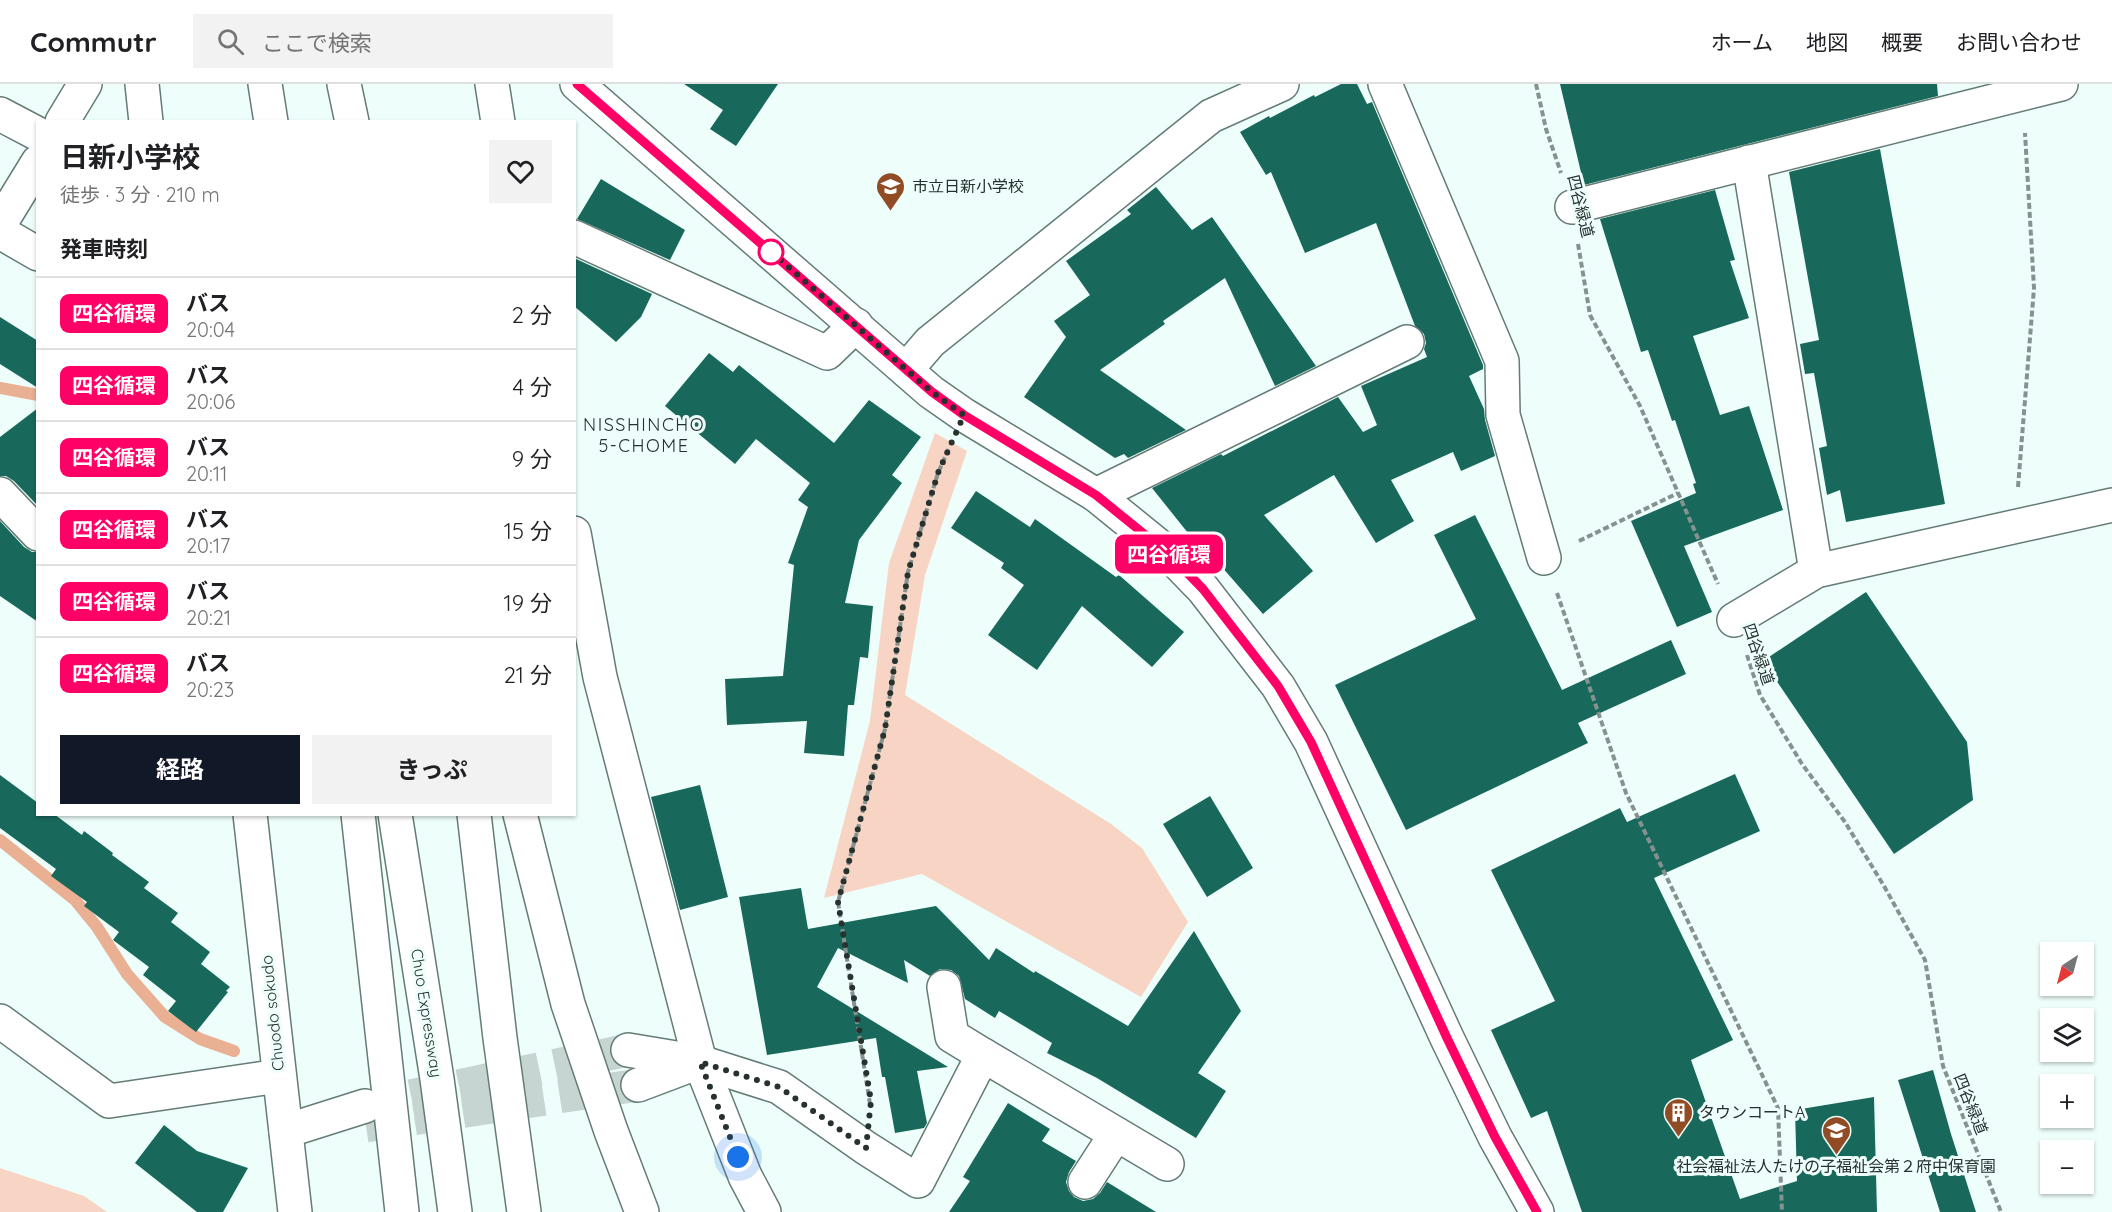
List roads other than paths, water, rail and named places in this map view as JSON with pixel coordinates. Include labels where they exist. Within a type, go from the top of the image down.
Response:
[{"type":"main road","points":[[63,120],[85,84]]},
{"type":"main road","points":[[142,84],[146,120]]},
{"type":"main road","points":[[492,84],[498,120]]},
{"type":"main road","points":[[577,84],[932,392],[964,415],[1096,495],[1170,555],[1203,589],[1278,686],[1311,742],[1447,1038],[1495,1137],[1537,1212]]},
{"type":"main road","points":[[906,370],[930,342],[1211,116],[1282,84]]},
{"type":"main road","points":[[1385,84],[1502,361],[1503,415],[1544,558]]},
{"type":"main road","points":[[1572,207],[2061,84]]},
{"type":"main road","points":[[265,85],[270,120]]},
{"type":"main road","points":[[0,114],[36,133]]},
{"type":"main road","points":[[1749,162],[1816,570]]},
{"type":"main road","points":[[0,224],[36,165]]},
{"type":"main road","points":[[0,232],[36,253]]},
{"type":"main road","points":[[576,238],[827,353],[856,325]]},
{"type":"main road","points":[[1096,495],[1407,342]]},
{"type":"main road","points":[[0,494],[36,532]]},
{"type":"main road","points":[[1734,620],[1816,570],[2112,505]]},
{"type":"main road","points":[[576,544],[600,677],[700,1062],[746,1176],[764,1212]]},
{"type":"main road","name":"Chuodo sokudo","points":[[250,816],[295,1212]]},
{"type":"main road","points":[[358,816],[402,1212]]},
{"type":"main road","name":"Chuo Expressway","points":[[395,816],[437,1079],[455,1212]]},
{"type":"main road","points":[[474,816],[500,1038],[524,1212]]},
{"type":"main road","points":[[521,816],[568,1004],[611,1131],[642,1212]]},
{"type":"main road","points":[[944,987],[952,1036],[1167,1164]]},
{"type":"main road","points":[[0,1021],[109,1101],[279,1076]]},
{"type":"main road","points":[[628,1050],[700,1062],[779,1087],[918,1181],[983,1055]]},
{"type":"main road","points":[[638,1085],[700,1062]]},
{"type":"main road","points":[[286,1131],[366,1116]]},
{"type":"main road","points":[[1085,1182],[1116,1134]]},
{"type":"waterway","points":[[0,388],[36,395]]},
{"type":"waterway","points":[[0,840],[75,900],[97,927],[127,974],[165,1017],[200,1039],[234,1051]]},
{"type":"tunnel","points":[[411,1096],[628,1050]]},
{"type":"tunnel","points":[[366,1126],[638,1085]]},
{"type":"place","name":"市立日新小学校","points":[[891,212]]},
{"type":"place","name":"タウンコートA","points":[[1678,1138]]},
{"type":"place","name":"社会福祉法人たけの子福祉会第２府中保育園","points":[[1836,1156]]},
{"type":"district","name":"NISSHINCHO 5-CHOME","points":[[644,435]]}]
